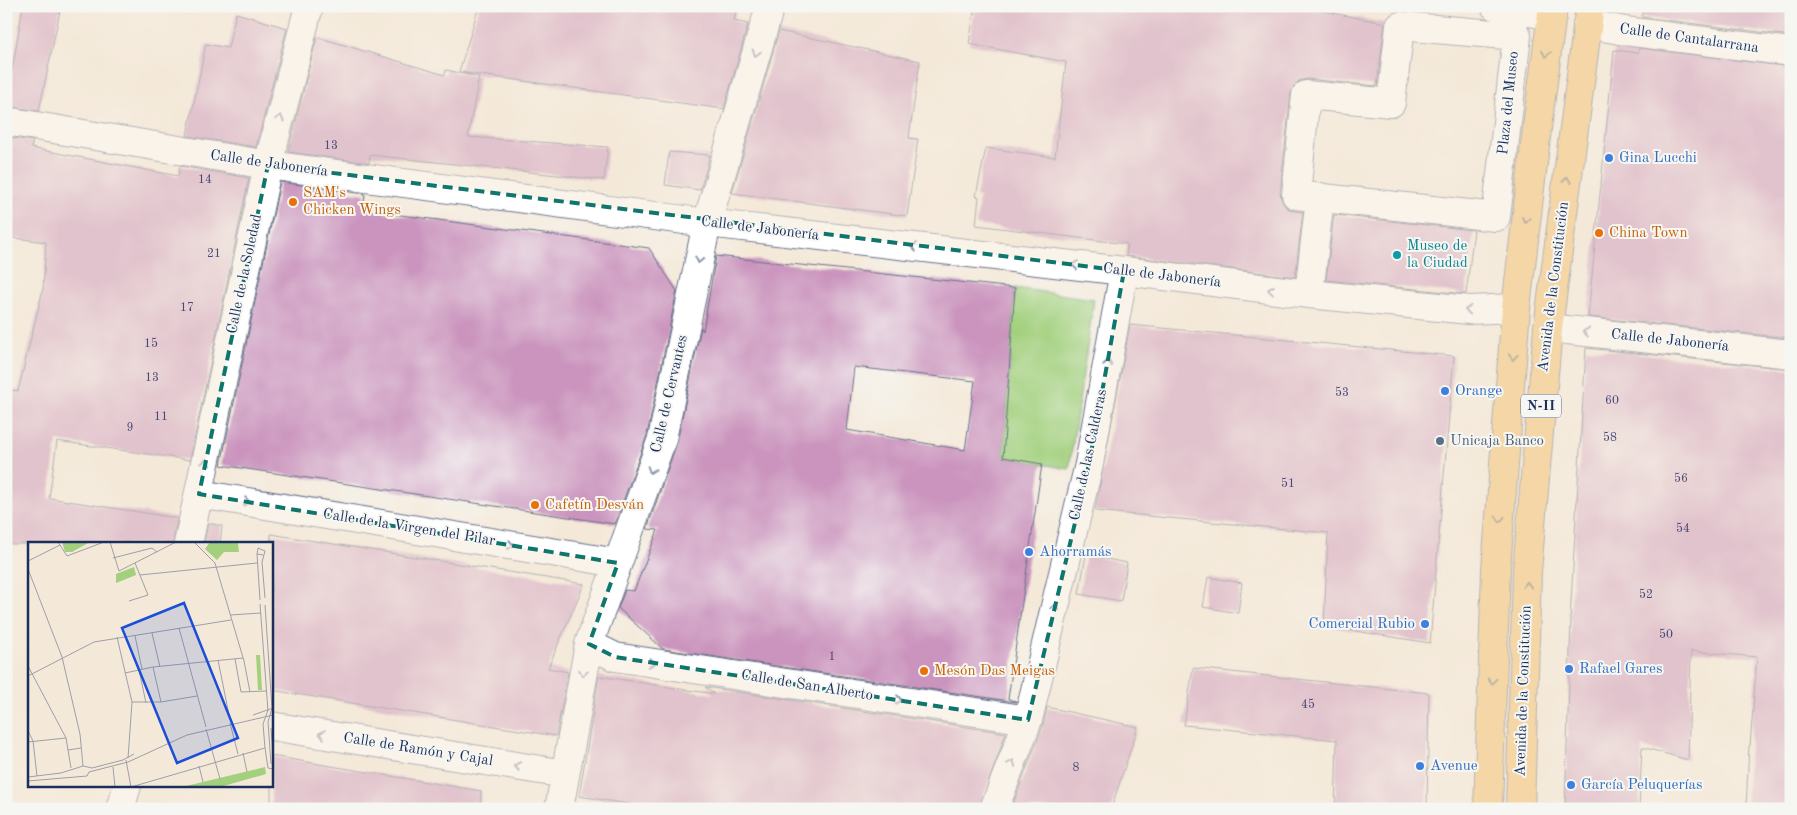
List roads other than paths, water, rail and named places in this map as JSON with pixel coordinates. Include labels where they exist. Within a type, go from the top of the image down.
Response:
[{"type":"main road","name":"Avenida de la Constitución","points":[[1488,809],[1496,569],[1516,308],[1553,11]]},
{"type":"main road","name":"Avenida de la Constitución","points":[[1520,809],[1527,571],[1548,328],[1588,15]]},
{"type":"street","name":"Calle de la Soledad","points":[[188,542],[268,165],[309,6]]},
{"type":"street","name":"Calle de Cervantes","points":[[559,809],[589,644],[662,439],[707,223],[770,6]]},
{"type":"street","points":[[1495,6],[1553,11]]},
{"type":"street","name":"Calle de Cantalarrana","points":[[1588,15],[1625,31],[1791,52]]},
{"type":"street","name":"Plaza del Museo","points":[[1400,26],[1517,36],[1496,217],[1320,197],[1296,195],[1306,95],[1391,103],[1400,26]]},
{"type":"street","name":"Calle de Jabonería","points":[[6,121],[268,165],[707,223],[1309,294],[1469,310],[1516,308]]},
{"type":"street","points":[[1309,294],[1320,197]]},
{"type":"street","name":"Calle de las Calderas","points":[[994,809],[1028,720],[1089,464],[1124,271]]},
{"type":"street","name":"Calle de Jabonería","points":[[1548,328],[1791,354]]},
{"type":"street","name":"Calle de la Virgen del Pilar","points":[[199,494],[618,563]]},
{"type":"street","name":"Calle de San Alberto","points":[[589,644],[615,657],[1028,720]]},
{"type":"street","name":"Calle de Ramón y Cajal","points":[[272,726],[565,774]]},
{"type":"street","points":[[120,809],[126,788]]},
{"type":"place","name":"Gina Lucchi","points":[[1609,158]]},
{"type":"place","name":"SAM's Chicken Wings","points":[[293,202]]},
{"type":"place","name":"China Town","points":[[1599,233]]},
{"type":"place","name":"Museo de la Ciudad","points":[[1397,255]]},
{"type":"place","name":"Orange","points":[[1445,391]]},
{"type":"place","name":"Unicaja Banco","points":[[1440,441]]},
{"type":"place","name":"Cafetín Desván","points":[[535,505]]},
{"type":"place","name":"Ahorramás","points":[[1029,552]]},
{"type":"place","name":"Comercial Rubio","points":[[1425,624]]},
{"type":"place","name":"Rafael Gares","points":[[1569,669]]},
{"type":"place","name":"Mesón Das Meigas","points":[[924,671]]},
{"type":"place","name":"Avenue","points":[[1420,766]]},
{"type":"place","name":"García Peluquerías","points":[[1571,785]]}]
